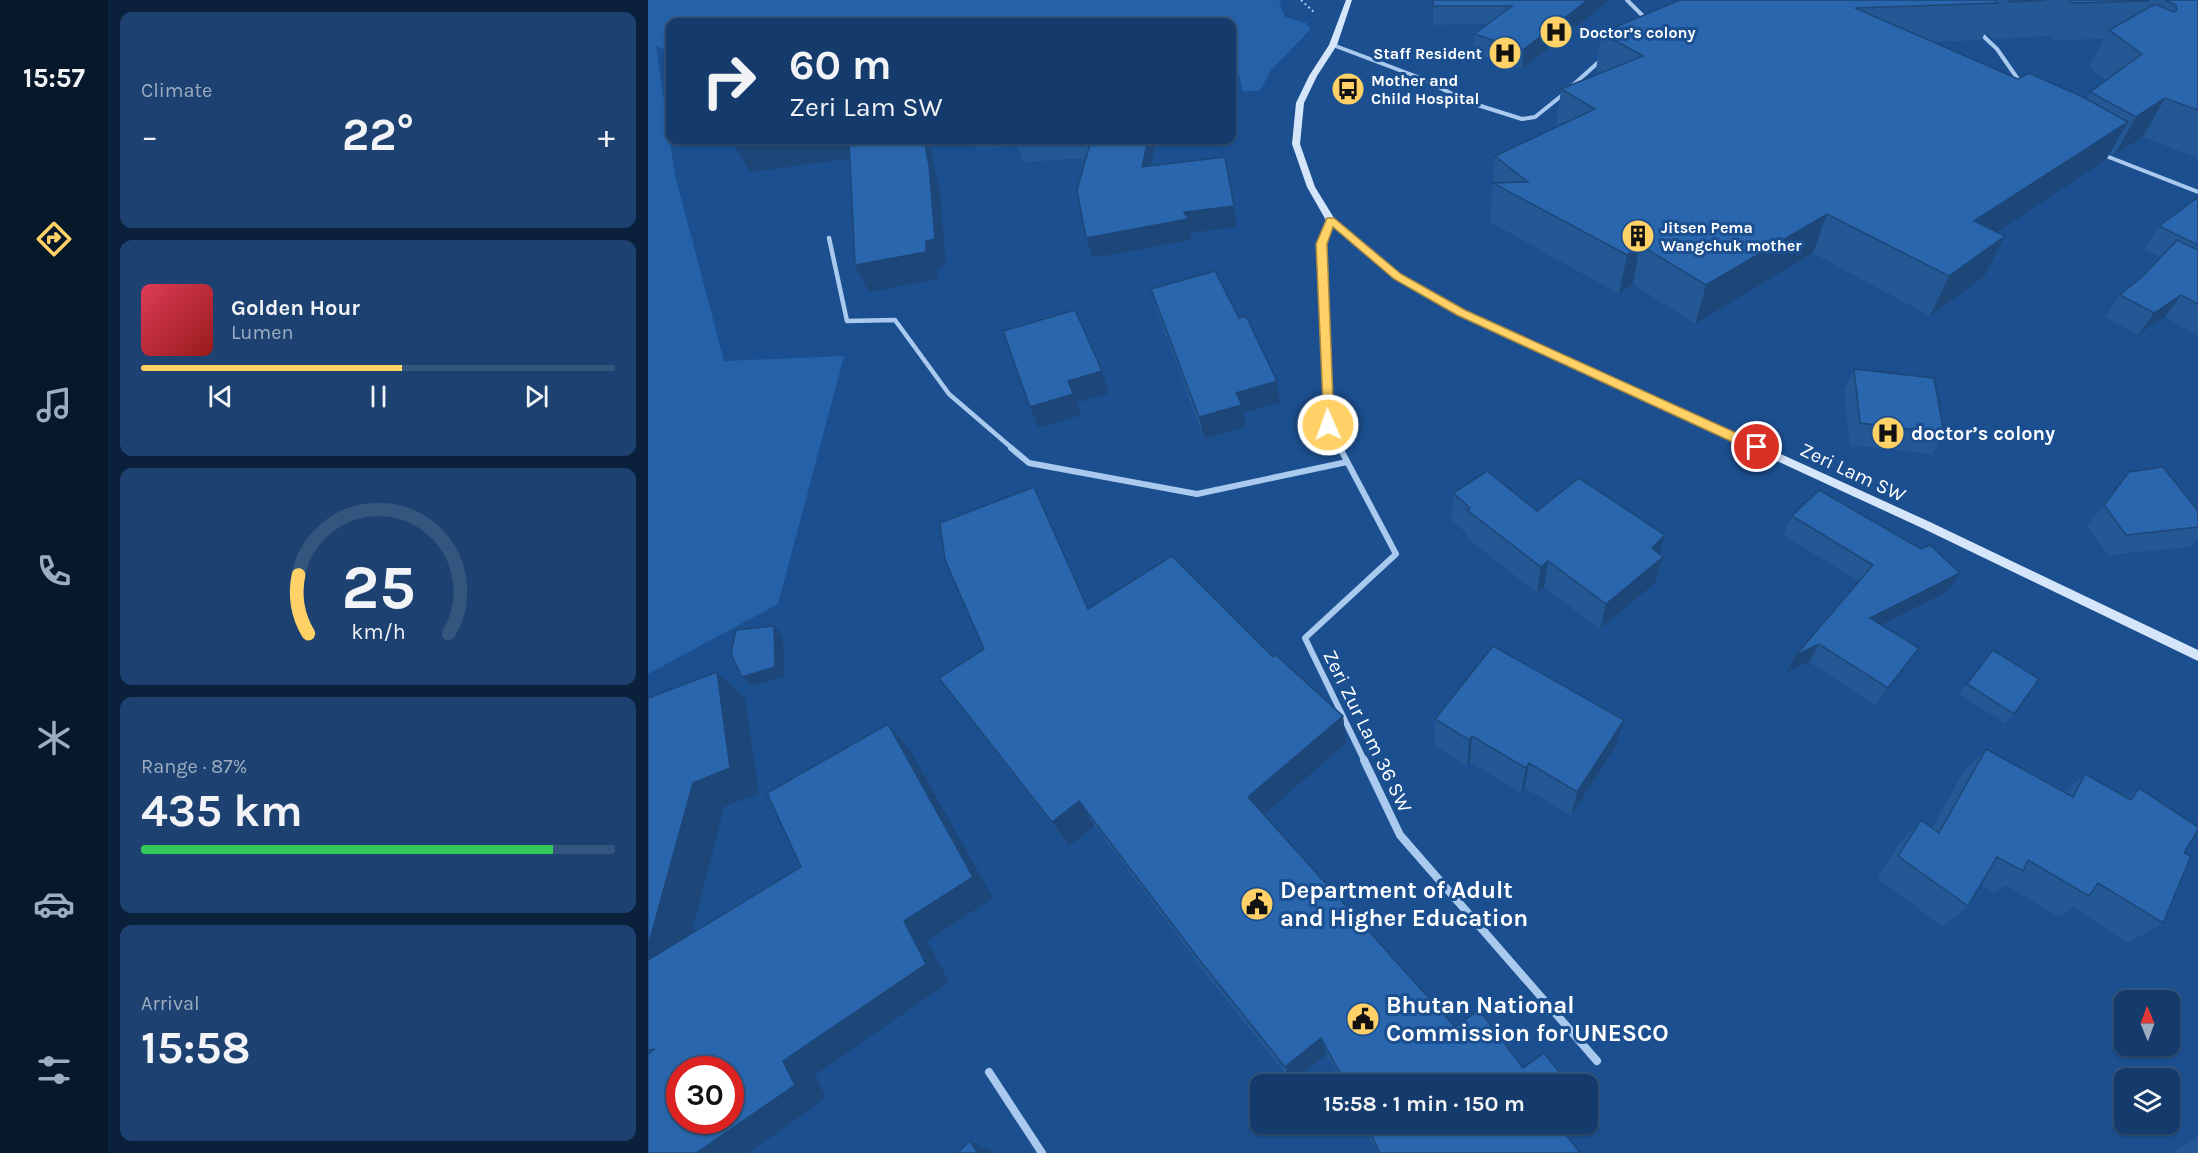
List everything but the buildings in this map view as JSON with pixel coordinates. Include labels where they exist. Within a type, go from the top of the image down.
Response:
[{"type":"street","name":"Zeri Lam SW","points":[[1349,0],[1333,45],[1313,76],[1300,103],[1296,144],[1311,187],[1330,220],[1397,276],[1461,312],[1926,525],[2198,656]]},
{"type":"street","points":[[1627,0],[1645,20],[1655,14]]},
{"type":"street","points":[[1974,27],[1997,49],[2029,94]]},
{"type":"street","points":[[1333,45],[1423,79],[1468,102],[1522,119],[1535,117],[1611,52]]},
{"type":"street","points":[[2096,151],[2198,192]]},
{"type":"street","name":"Zeri Zur Lam 36 SW","points":[[1330,220],[1322,244],[1328,425],[1396,554],[1305,638],[1400,835],[1597,1061]]},
{"type":"street","points":[[829,238],[847,321],[894,320],[949,394],[1029,463],[1197,494],[1347,462]]},
{"type":"street","points":[[990,1072],[1042,1153]]},
{"type":"shaded area","points":[[648,0],[1281,0],[1279,2],[1285,17],[1306,23],[1311,29],[1271,70],[1260,91],[1243,91],[1236,62],[1236,18],[666,18],[666,50],[656,46],[666,114],[666,144],[670,144],[675,175],[724,361],[844,356],[778,604],[648,674]]},
{"type":"place","name":"Doctor’s colony","points":[[1556,32]]},
{"type":"place","name":"Staff Resident","points":[[1505,53]]},
{"type":"place","name":"Mother and Child Hospital","points":[[1348,89]]},
{"type":"place","name":"Jitsen Pema Wangchuk mother","points":[[1638,236]]},
{"type":"place","name":"doctor’s colony","points":[[1888,433]]},
{"type":"place","name":"Department of Adult and Higher Education","points":[[1257,904]]},
{"type":"place","name":"Bhutan National Commission for UNESCO","points":[[1363,1019]]},
{"type":"route","points":[[1328,425],[1322,244],[1330,220],[1397,276],[1461,312],[1757,447]]}]
